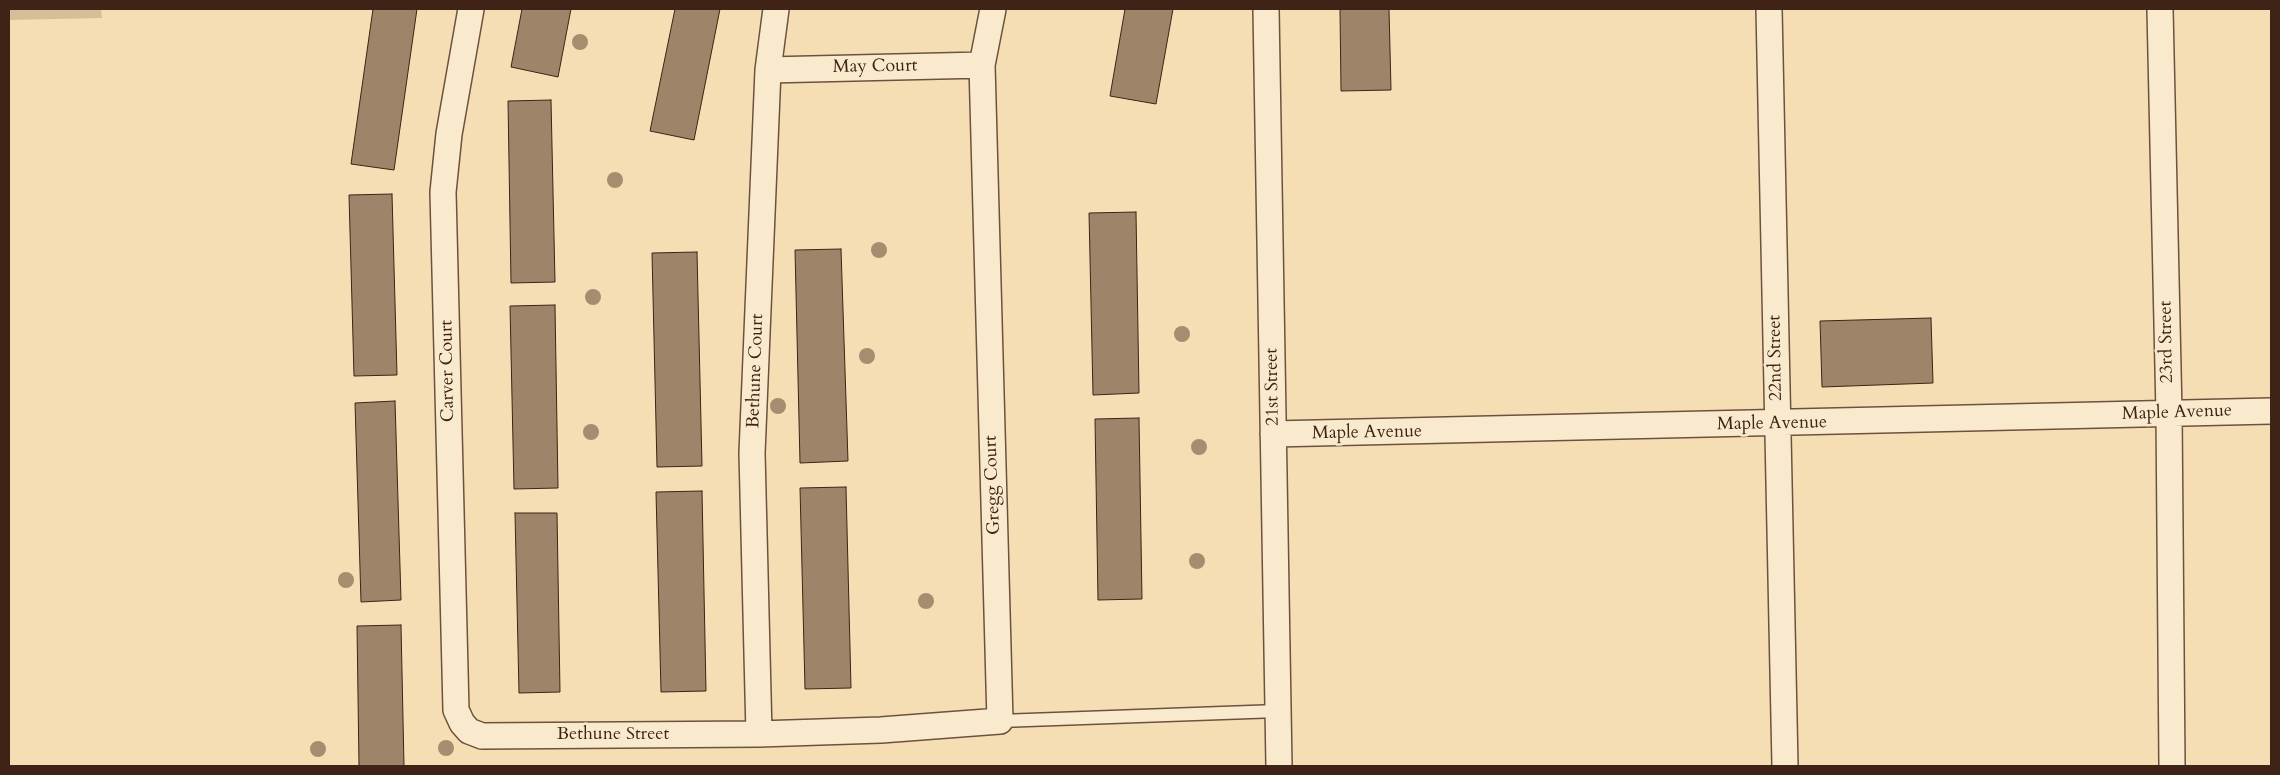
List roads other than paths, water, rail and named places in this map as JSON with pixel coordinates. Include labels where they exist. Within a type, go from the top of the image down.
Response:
[{"type":"street","name":"Carver Court","points":[[469,731],[462,723],[456,710],[443,192],[450,134],[471,9]]},
{"type":"street","name":"Bethune Court","points":[[759,734],[752,453],[768,70],[776,9]]},
{"type":"street","name":"Gregg Court","points":[[992,9],[982,65],[1000,721]]},
{"type":"street","name":"21st Street","points":[[1266,9],[1279,766]]},
{"type":"street","name":"22nd Street","points":[[1769,9],[1785,766]]},
{"type":"street","name":"23rd Street","points":[[2160,9],[2169,413],[2172,766]]},
{"type":"street","name":"May Court","points":[[768,70],[982,65]]},
{"type":"street","name":"Maple Avenue","points":[[1274,434],[1778,424],[2271,411]]},
{"type":"street","points":[[759,734],[881,730],[1000,721]]},
{"type":"street","name":"Bethune Street","points":[[469,731],[482,736],[759,734]]},
{"type":"lane","points":[[1000,721],[1278,711]]}]
